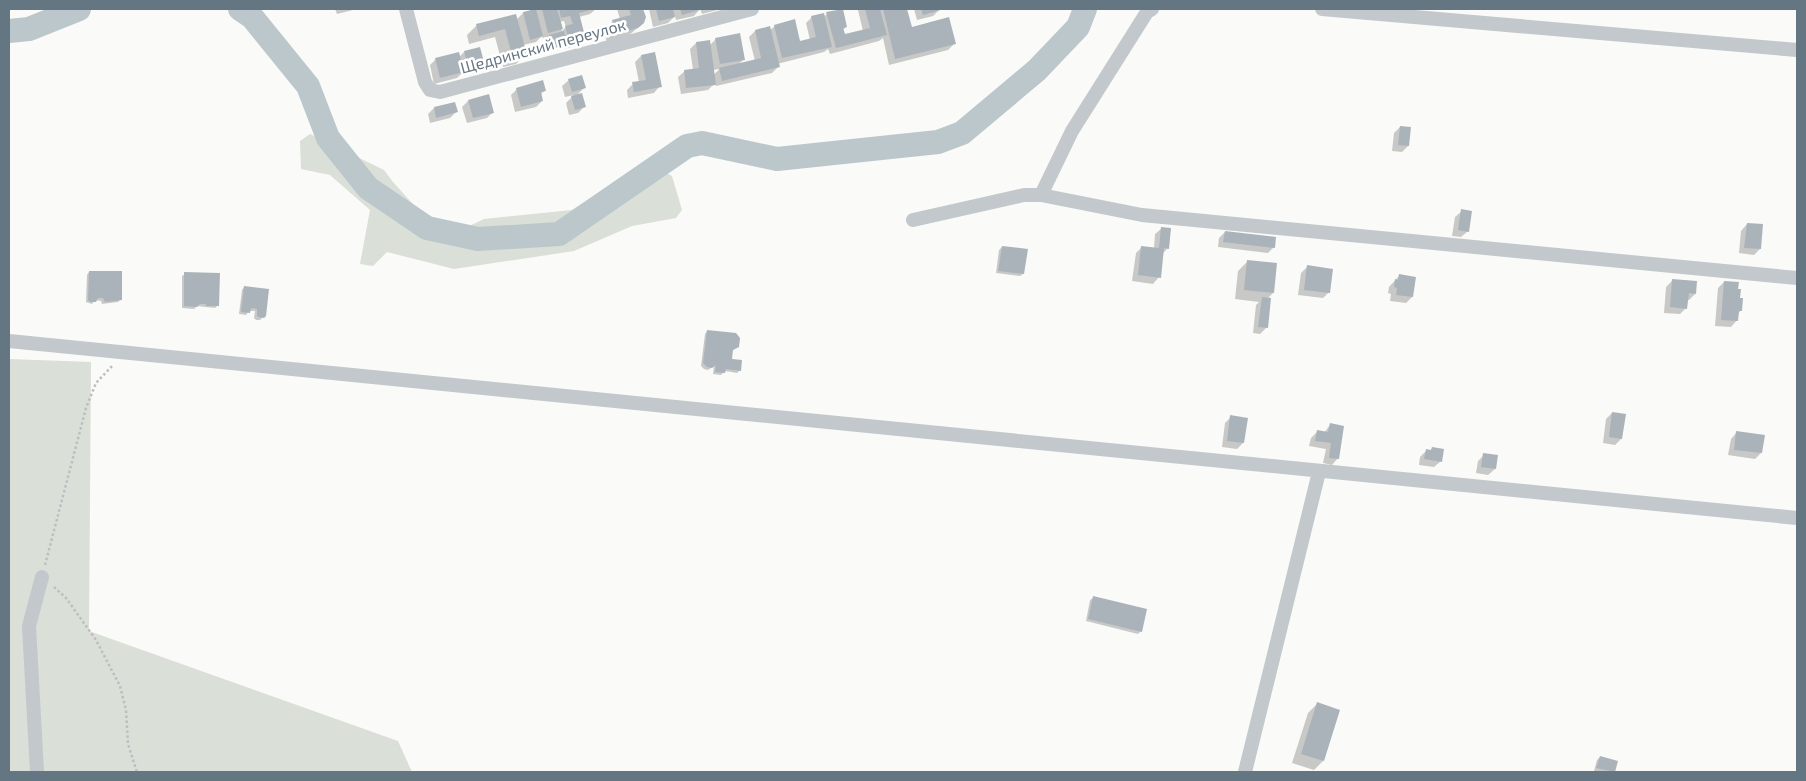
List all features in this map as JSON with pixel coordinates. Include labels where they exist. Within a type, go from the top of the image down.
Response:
[{"type":"street","name":"Щедринский переулок","points":[[406,9],[425,82],[430,90],[440,92],[752,9]]},
{"type":"street","points":[[1041,195],[1072,130],[1147,12],[1152,9]]},
{"type":"street","points":[[1322,9],[1797,50]]},
{"type":"street","points":[[913,220],[1024,195],[1041,195],[1142,215],[1797,278]]},
{"type":"street","points":[[9,341],[1797,518]]},
{"type":"street","points":[[1245,772],[1319,472]]},
{"type":"street","points":[[37,772],[29,626],[42,577]]},
{"type":"path","points":[[132,354],[110,367],[96,383],[86,408],[42,577],[66,598],[96,640],[120,686],[126,710],[128,744],[137,772]]},
{"type":"shaded area","points":[[310,134],[384,170],[421,213],[465,228],[484,219],[572,210],[648,162],[672,176],[682,210],[676,218],[632,226],[574,251],[454,269],[387,252],[373,266],[360,264],[370,210],[330,175],[301,169],[300,141]]},
{"type":"shaded area","points":[[9,359],[91,362],[89,631],[398,741],[412,772],[9,772]]},
{"type":"building","points":[[536,9],[543,36],[530,40],[523,12]]},
{"type":"building","points":[[542,9],[557,9],[563,29],[548,33]]},
{"type":"building","points":[[559,9],[594,9],[579,13],[586,40],[570,44],[565,26],[573,24],[570,16],[561,18]]},
{"type":"building","points":[[629,9],[643,9],[646,17],[644,23],[638,28],[616,34],[612,20],[631,15]]},
{"type":"building","points":[[656,9],[673,9],[675,17],[659,21]]},
{"type":"building","points":[[680,9],[703,9],[682,15]]},
{"type":"building","points":[[843,9],[847,27],[843,28],[845,34],[870,28],[865,9],[880,9],[887,35],[836,48],[826,12]]},
{"type":"building","points":[[883,9],[907,9],[912,27],[949,17],[956,44],[895,59]]},
{"type":"building","points":[[921,9],[944,9],[923,15]]},
{"type":"building","points":[[824,13],[832,47],[782,58],[774,25],[795,19],[800,41],[816,37],[811,16]]},
{"type":"building","points":[[516,14],[527,55],[513,59],[505,29],[479,36],[476,24]]},
{"type":"building","points":[[770,26],[780,67],[722,81],[719,68],[761,58],[755,30]]},
{"type":"building","points":[[564,31],[567,44],[552,48],[549,35]]},
{"type":"building","points":[[740,33],[745,60],[720,64],[715,38]]},
{"type":"building","points":[[710,40],[716,85],[686,88],[684,70],[699,68],[696,42]]},
{"type":"building","points":[[480,47],[485,66],[469,71],[464,51]]},
{"type":"building","points":[[459,52],[464,72],[440,78],[435,58]]},
{"type":"building","points":[[655,52],[662,87],[634,92],[632,82],[646,80],[641,55]]},
{"type":"building","points":[[582,75],[586,88],[572,92],[568,79]]},
{"type":"building","points":[[543,80],[546,91],[541,92],[543,101],[521,107],[516,88]]},
{"type":"building","points":[[582,93],[586,107],[575,110],[571,96]]},
{"type":"building","points":[[489,94],[494,113],[473,118],[468,100]]},
{"type":"building","points":[[455,102],[458,112],[436,118],[434,107]]},
{"type":"building","points":[[1400,126],[1411,127],[1409,146],[1398,145]]},
{"type":"building","points":[[1461,209],[1472,211],[1469,232],[1458,230]]},
{"type":"building","points":[[1747,223],[1763,224],[1761,249],[1744,248]]},
{"type":"building","points":[[1161,227],[1171,228],[1169,249],[1164,248],[1161,278],[1138,275],[1141,246],[1159,248]]},
{"type":"building","points":[[1225,231],[1276,237],[1275,248],[1223,242]]},
{"type":"building","points":[[1002,246],[1028,249],[1024,274],[998,271]]},
{"type":"building","points":[[1247,260],[1277,263],[1274,293],[1244,290]]},
{"type":"building","points":[[1307,265],[1333,269],[1330,293],[1304,290]]},
{"type":"building","points":[[89,271],[122,271],[122,300],[105,302],[103,298],[98,298],[96,302],[90,302],[88,300]]},
{"type":"building","points":[[184,272],[220,273],[219,306],[200,304],[197,307],[184,306]]},
{"type":"building","points":[[1399,274],[1416,277],[1413,297],[1396,295],[1395,279],[1398,280]]},
{"type":"building","points":[[1672,279],[1697,281],[1696,294],[1689,293],[1687,309],[1670,307]]},
{"type":"building","points":[[1724,281],[1739,282],[1738,289],[1741,289],[1740,298],[1743,298],[1742,311],[1739,311],[1738,321],[1721,320]]},
{"type":"building","points":[[244,286],[269,289],[266,316],[264,318],[258,317],[257,309],[251,308],[250,313],[241,312]]},
{"type":"building","points":[[1262,297],[1271,298],[1268,328],[1258,327]]},
{"type":"building","points":[[707,330],[736,333],[740,338],[739,347],[733,350],[732,359],[742,360],[741,371],[726,369],[725,373],[715,372],[716,365],[712,368],[707,367],[703,363]]},
{"type":"building","points":[[1612,412],[1626,414],[1622,439],[1609,437]]},
{"type":"building","points":[[1230,415],[1248,418],[1244,443],[1227,441]]},
{"type":"building","points":[[1330,423],[1344,426],[1339,459],[1329,458],[1331,443],[1315,441],[1317,430],[1328,432]]},
{"type":"building","points":[[1736,431],[1765,435],[1762,453],[1734,450]]},
{"type":"building","points":[[1432,447],[1444,449],[1442,462],[1424,459],[1426,449],[1431,450]]},
{"type":"building","points":[[1483,453],[1498,455],[1496,469],[1481,467]]},
{"type":"building","points":[[1093,596],[1147,609],[1142,632],[1088,619]]},
{"type":"building","points":[[1317,702],[1340,710],[1324,761],[1301,754]]},
{"type":"building","points":[[1600,756],[1618,761],[1615,772],[1596,768]]},
{"type":"waterway","points":[[9,31],[29,29],[79,9]]},
{"type":"waterway","points":[[240,9],[252,17],[308,86],[328,138],[368,188],[427,228],[478,239],[559,234],[687,146],[702,143],[777,159],[938,142],[962,133],[1037,70],[1078,27],[1085,9]]}]
